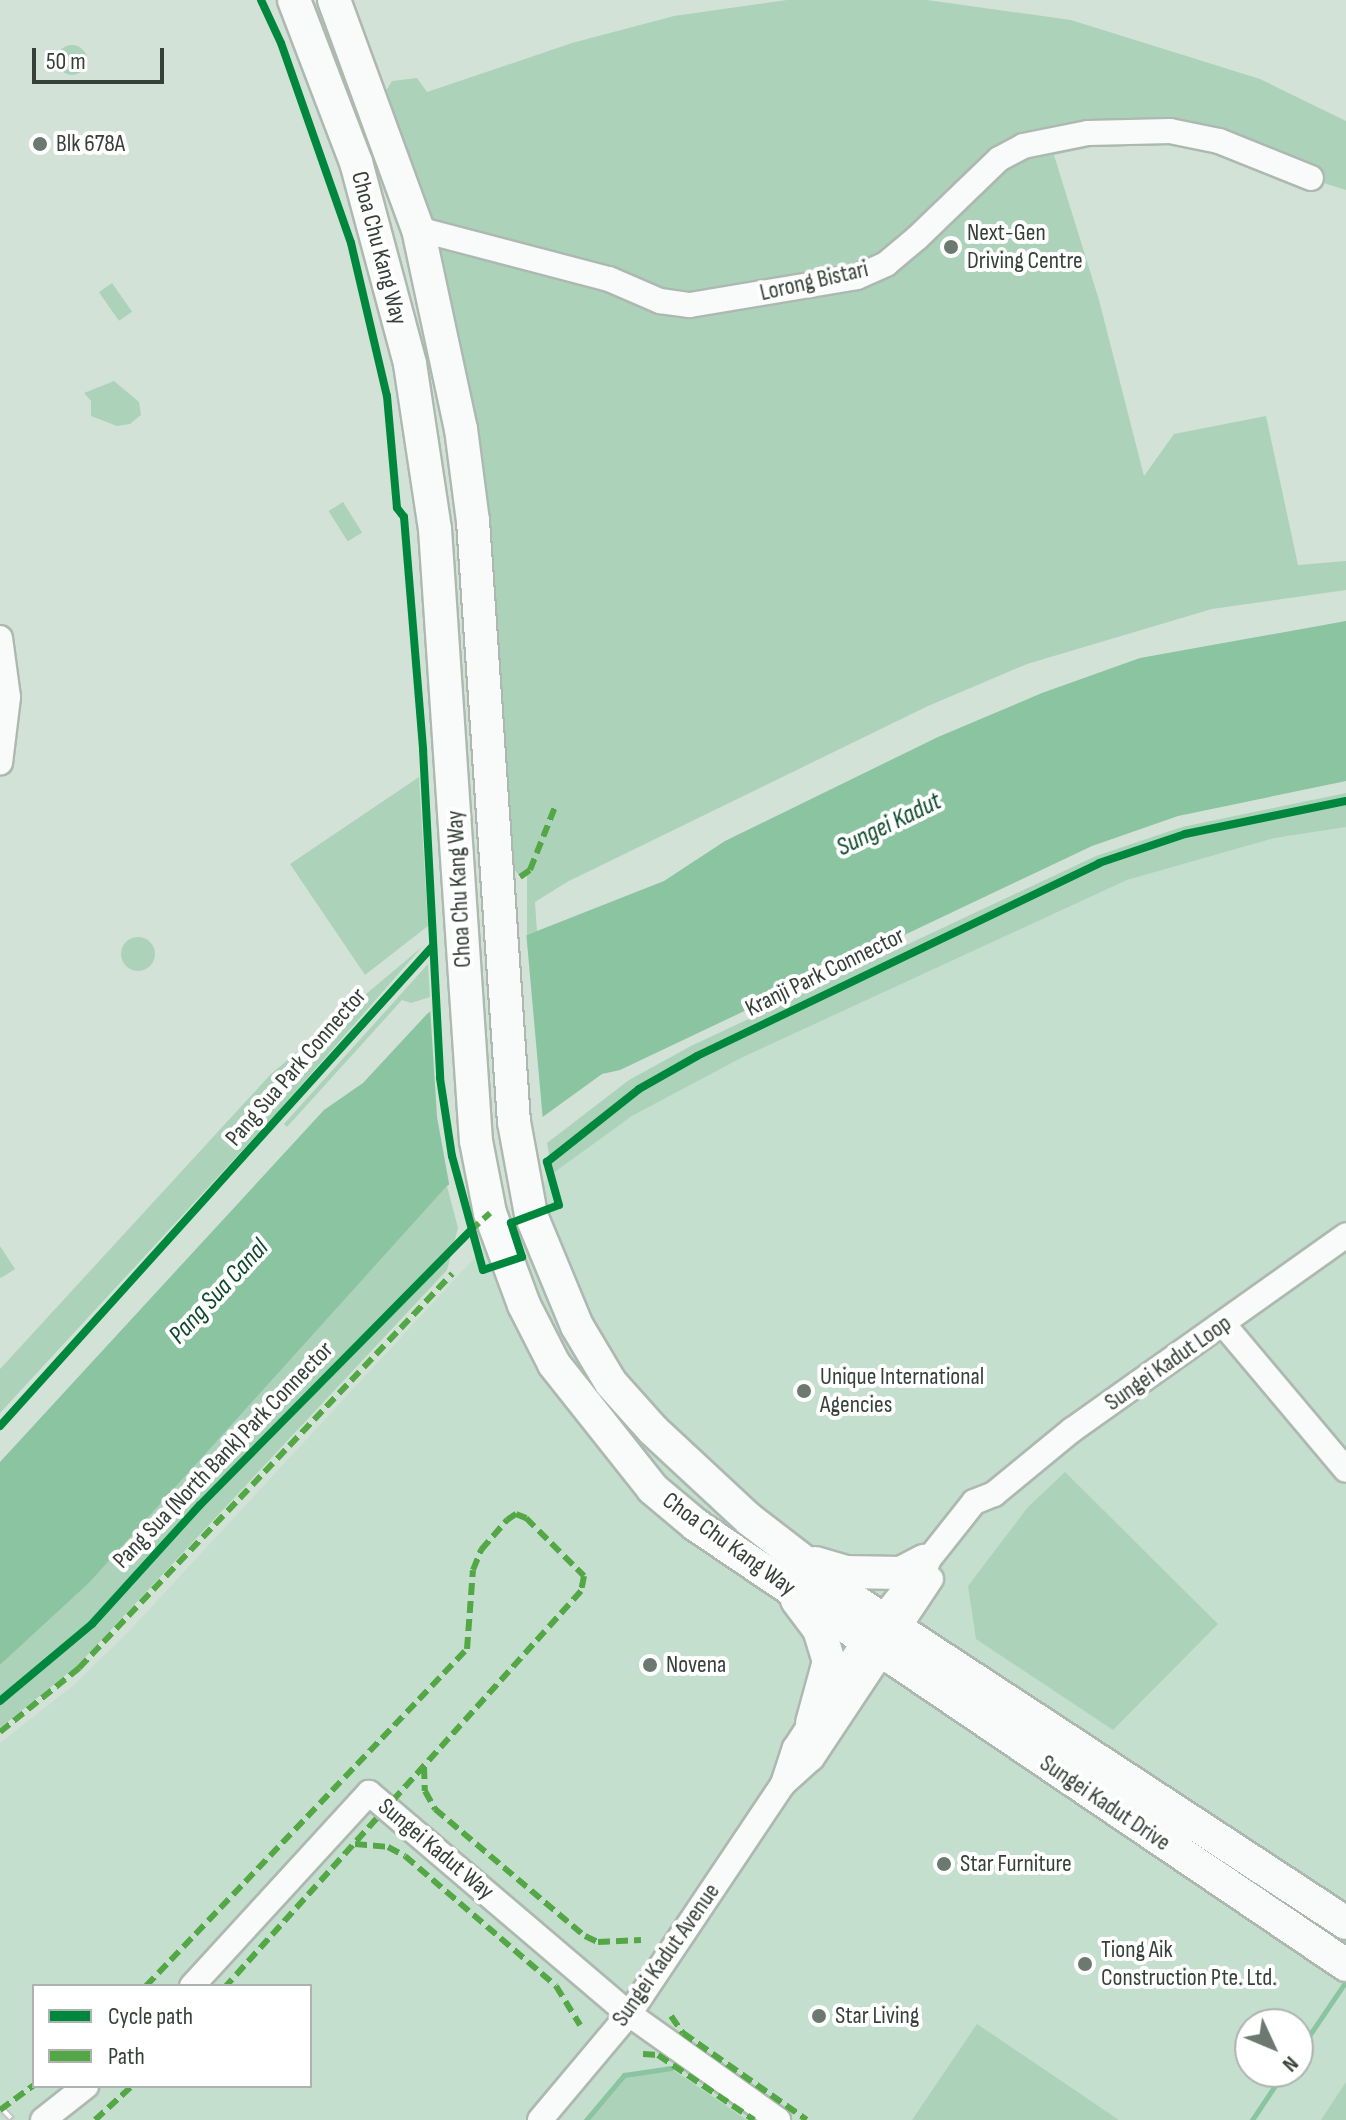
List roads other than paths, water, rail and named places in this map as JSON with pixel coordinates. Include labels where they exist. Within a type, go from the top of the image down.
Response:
[{"type":"main road","name":"Choa Chu Kang Way","points":[[294,0],[356,162],[410,364],[435,529],[448,686],[461,943],[475,1127],[487,1198],[524,1305],[583,1406],[653,1489],[790,1591],[881,1632]]},
{"type":"main road","name":"Choa Chu Kang Way","points":[[334,0],[418,229],[461,429],[481,626],[507,1063],[522,1170],[553,1276],[611,1383],[699,1476],[805,1560],[881,1632]]},
{"type":"main road","points":[[448,686],[469,669],[481,626]]},
{"type":"main road","points":[[805,1560],[846,1572],[887,1573],[924,1561]]},
{"type":"main road","points":[[790,1591],[819,1629],[829,1661],[812,1723]]},
{"type":"main road","name":"Sungei Kadut Drive","points":[[881,1632],[1064,1737],[1346,1923]]},
{"type":"main road","name":"Sungei Kadut Drive","points":[[881,1632],[1075,1784],[1346,1965]]},
{"type":"main road","points":[[1064,1737],[1060,1766],[1075,1784]]},
{"type":"street","name":"Lorong Bistari","points":[[418,229],[609,279],[660,301],[690,305],[857,277],[886,264],[999,159],[1049,141],[1088,133],[1170,131],[1219,141],[1311,178]]},
{"type":"street","points":[[0,638],[8,697],[0,763]]},
{"type":"street","name":"Sungei Kadut Loop","points":[[881,1632],[924,1561],[974,1502],[994,1494],[1072,1430],[1224,1325],[1346,1235]]},
{"type":"street","points":[[1224,1325],[1346,1470]]},
{"type":"street","name":"Sungei Kadut Loop","points":[[881,1632],[986,1512],[994,1494]]},
{"type":"street","name":"Sungei Kadut Avenue","points":[[783,1784],[795,1748],[881,1632]]},
{"type":"street","name":"Sungei Kadut Avenue","points":[[540,2120],[629,2014],[783,1784],[812,1758],[881,1632]]},
{"type":"street","name":"Sungei Kadut Way","points":[[194,1984],[369,1793],[629,2014]]},
{"type":"street","points":[[629,2014],[778,2120]]},
{"type":"street","points":[[43,2120],[83,2088]]},
{"type":"water","points":[[1346,621],[1346,781],[1178,816],[1092,846],[620,1070],[602,1074],[447,1186],[89,1583],[0,1665],[0,1462],[324,1110],[363,1083],[427,1014],[527,935],[664,881],[725,841],[938,737],[1042,693],[1140,658]]},
{"type":"waterway","points":[[1314,2028],[1346,1981]]},
{"type":"waterway","points":[[586,2120],[624,2075],[671,2068]]},
{"type":"waterway","points":[[1252,2120],[1273,2088]]},
{"type":"railway","points":[[0,2107],[13,2120]]},
{"type":"place","name":"Blk 678A","points":[[40,144]]},
{"type":"place","name":"Next-Gen Driving Centre","points":[[951,247]]},
{"type":"place","name":"Unique International Agencies","points":[[804,1391]]},
{"type":"place","name":"Novena","points":[[650,1665]]},
{"type":"place","name":"Star Furniture","points":[[944,1864]]},
{"type":"place","name":"Tiong Aik Construction Pte. Ltd.","points":[[1085,1964]]},
{"type":"place","name":"Star Living","points":[[819,2016]]},
{"type":"water label","name":"Sungei Kadut","points":[[889,825]]},
{"type":"water label","name":"Pang Sua Canal","points":[[219,1292]]}]
